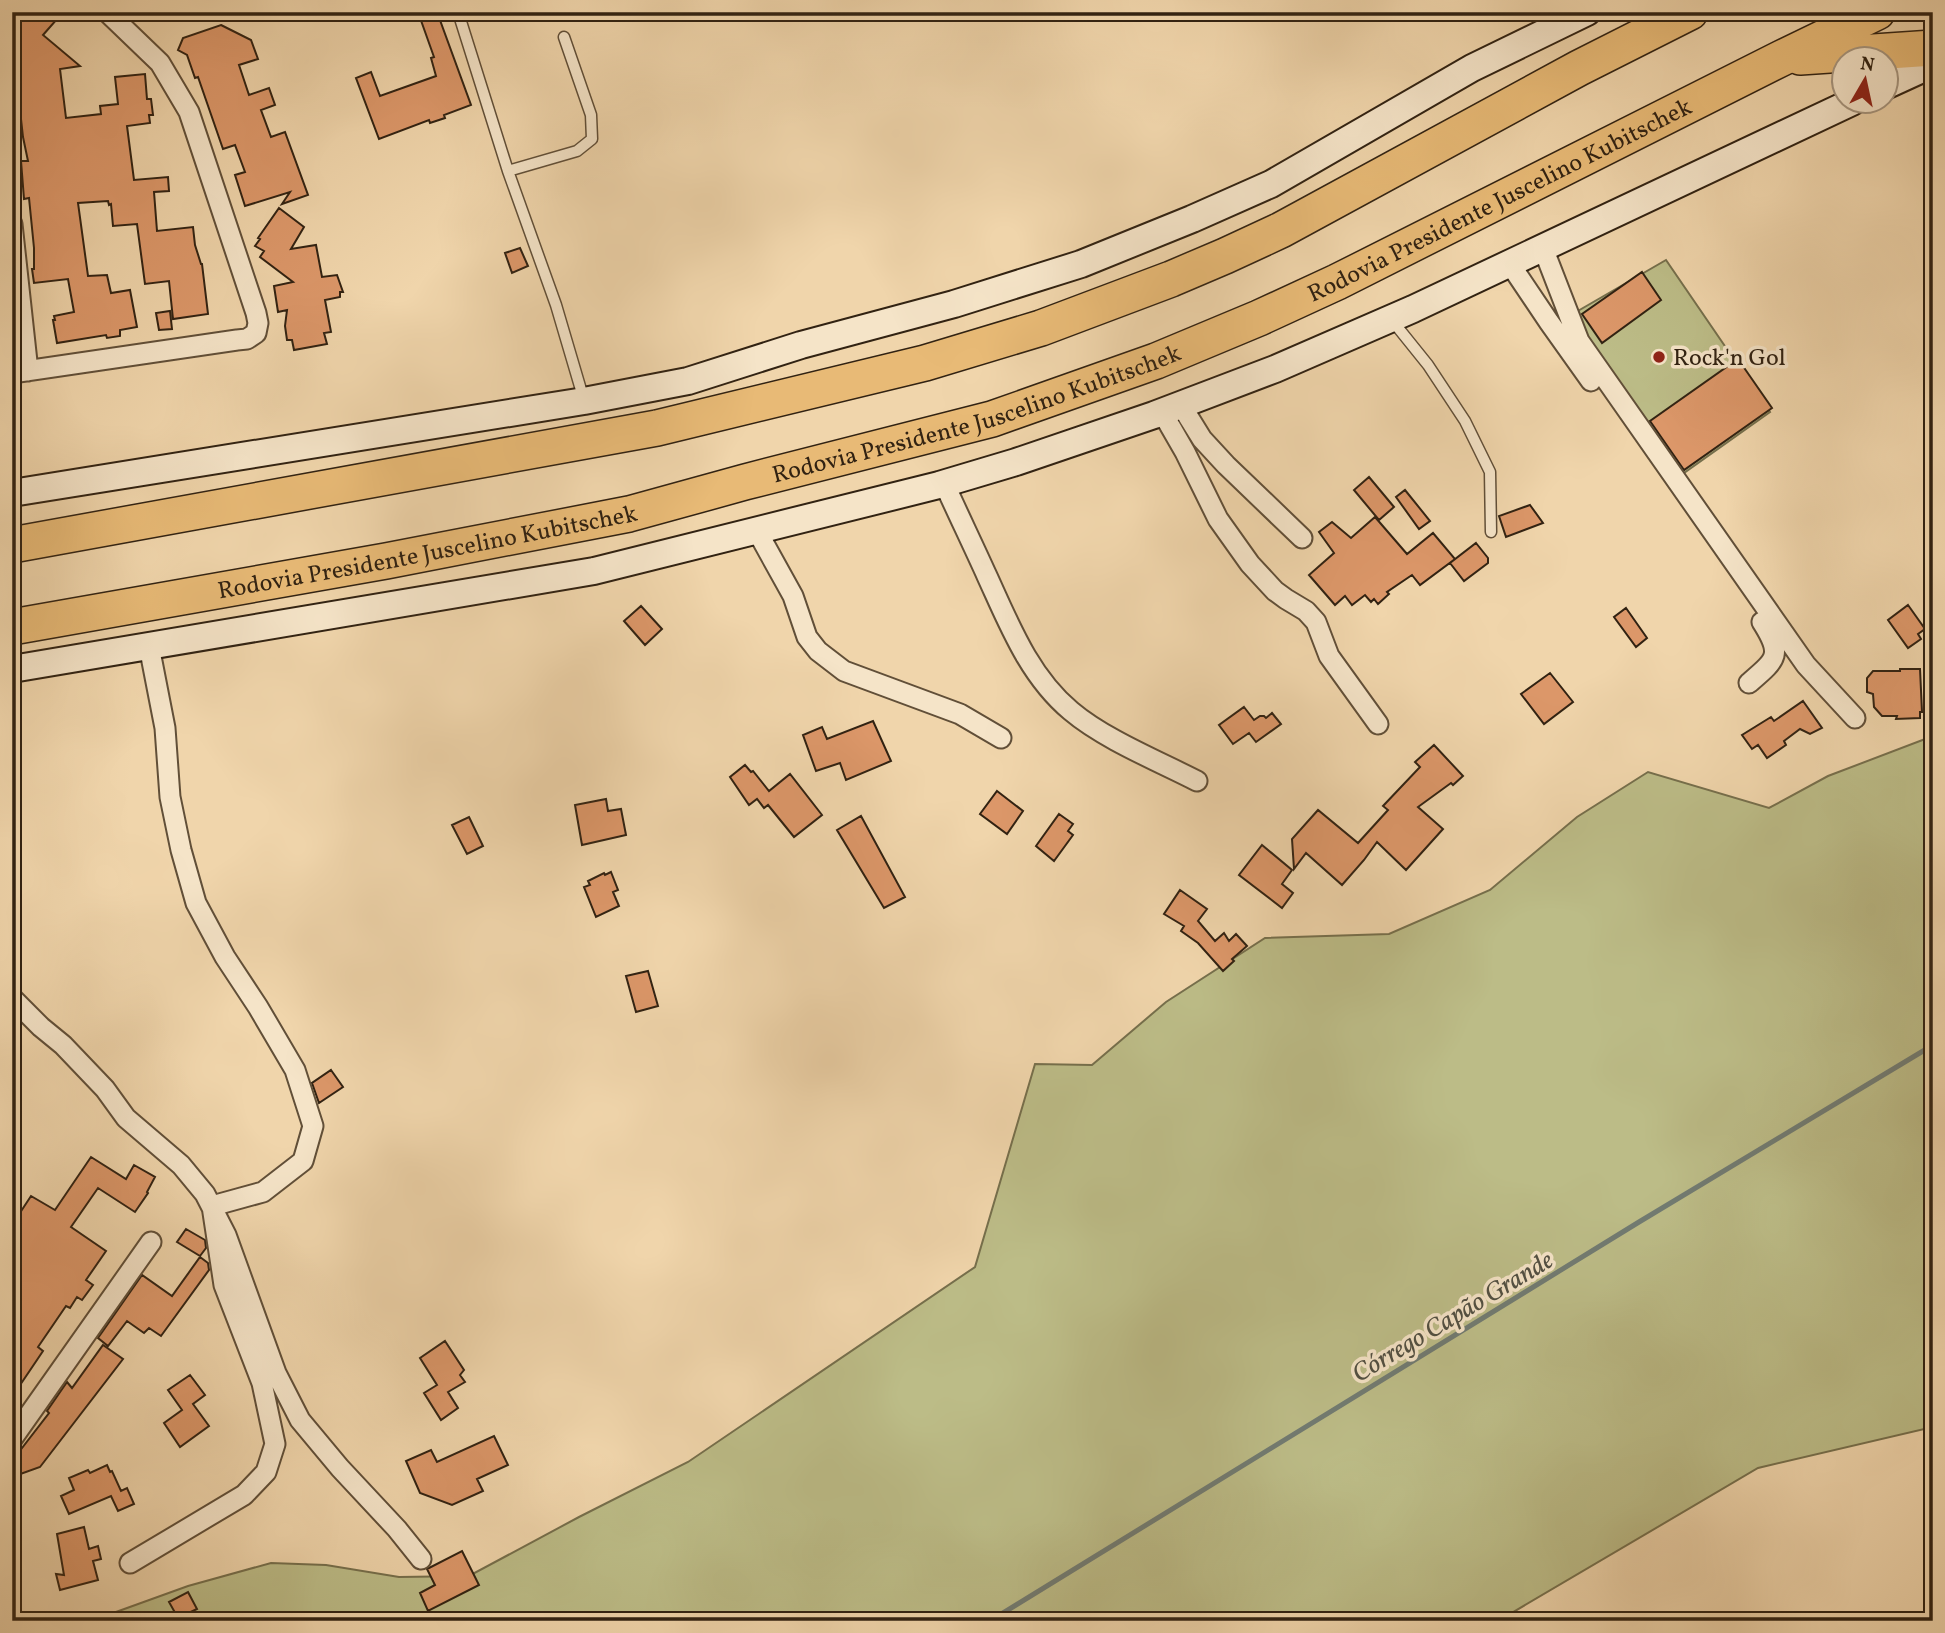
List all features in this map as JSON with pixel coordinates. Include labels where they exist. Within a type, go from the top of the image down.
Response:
[{"type":"highway","points":[[13,545],[657,428],[925,363],[1041,328],[1225,257],[1281,230],[1579,68],[1690,12]]},
{"type":"highway","name":"Rodovia Presidente Juscelino Kubitschek","points":[[12,627],[386,561],[629,514],[992,419],[1156,361],[1259,318],[1877,12]]},
{"type":"highway","points":[[1782,58],[1933,48]]},
{"type":"highway","points":[[12,635],[53,621]]},
{"type":"main road","points":[[12,493],[584,401],[688,381],[801,345],[954,304],[1081,264],[1271,184],[1472,68],[1587,12]]},
{"type":"main road","points":[[1899,80],[1933,64]]},
{"type":"main road","points":[[12,669],[594,571],[944,483],[1016,462],[1172,409],[1275,369],[1510,264],[1829,113]]},
{"type":"street","points":[[12,224],[20,372],[247,339],[256,333],[256,313],[189,111],[160,63],[107,12]]},
{"type":"street","points":[[1543,248],[1579,341],[1806,665],[1855,718]]},
{"type":"street","points":[[1510,264],[1567,349],[1702,531],[1771,636],[1775,644],[1775,655],[1770,665],[1749,683]]},
{"type":"street","points":[[1172,409],[1302,538]]},
{"type":"street","points":[[1172,409],[1185,452],[1218,519],[1250,564],[1275,590],[1306,611],[1316,622],[1329,656],[1377,724]]},
{"type":"street","points":[[944,483],[1011,629],[1027,660],[1048,689],[1088,723],[1198,781]]},
{"type":"street","points":[[757,531],[793,596],[807,637],[829,661],[844,671],[960,714],[1002,738]]},
{"type":"street","points":[[149,646],[165,728],[170,797],[196,903],[225,957],[295,1070],[313,1126],[303,1161],[263,1192],[212,1206]]},
{"type":"street","points":[[12,998],[97,1080],[126,1118],[181,1164],[205,1194],[226,1235],[276,1373],[300,1420],[421,1559]]},
{"type":"street","points":[[131,1563],[244,1495],[266,1472],[275,1444],[262,1383],[224,1285],[212,1206]]},
{"type":"street","points":[[12,1439],[151,1242]]},
{"type":"lane","points":[[458,12],[508,171],[556,305],[584,401]]},
{"type":"lane","points":[[508,171],[577,152],[592,139],[591,116],[564,37]]},
{"type":"lane","points":[[1391,318],[1428,365],[1457,410],[1490,472],[1491,532]]},
{"type":"green space","name":"Rock'n Gol","points":[[1666,260],[1770,412],[1674,480],[1564,319]]},
{"type":"green space","points":[[1933,736],[1933,1427],[1758,1468],[1498,1621],[91,1621],[188,1586],[271,1563],[326,1565],[399,1577],[469,1576],[688,1462],[975,1267],[1035,1064],[1092,1065],[1166,1002],[1265,938],[1389,934],[1490,890],[1577,817],[1648,772],[1769,808],[1828,776]]},
{"type":"building","points":[[12,12],[50,12],[58,18],[43,35],[80,66],[60,69],[66,118],[101,114],[100,106],[118,104],[115,77],[145,74],[147,99],[151,99],[153,115],[149,115],[150,123],[127,126],[134,180],[168,177],[169,191],[154,192],[157,231],[193,227],[195,245],[202,264],[208,314],[173,319],[169,281],[145,284],[137,224],[113,226],[111,204],[109,205],[108,201],[78,203],[88,276],[107,275],[111,293],[130,290],[137,327],[120,330],[120,336],[107,338],[106,335],[57,343],[54,316],[74,312],[68,279],[34,283],[29,198],[24,199],[21,161],[28,161],[14,84]]},
{"type":"building","points":[[418,12],[437,12],[471,105],[444,115],[445,118],[430,123],[429,120],[379,139],[356,78],[371,72],[380,96],[436,76],[431,58],[434,57]]},
{"type":"building","points":[[221,25],[251,40],[258,59],[239,65],[249,95],[269,88],[275,105],[261,110],[271,137],[285,132],[308,195],[282,204],[290,192],[245,206],[235,175],[245,172],[235,145],[223,149],[198,77],[195,78],[187,55],[178,50],[183,38]]},
{"type":"building","points":[[279,208],[304,227],[291,249],[316,245],[322,277],[337,275],[343,292],[340,292],[340,297],[325,300],[331,332],[324,333],[327,344],[294,350],[292,340],[287,340],[287,310],[278,312],[274,286],[293,282],[260,257],[264,251],[255,246]]},
{"type":"building","points":[[520,248],[528,266],[512,273],[505,253]]},
{"type":"building","points":[[1642,272],[1661,300],[1602,343],[1582,314]]},
{"type":"building","points":[[170,311],[172,329],[159,330],[156,313]]},
{"type":"building","points":[[1738,359],[1772,408],[1684,470],[1650,421]]},
{"type":"building","points":[[1369,477],[1394,507],[1379,520],[1354,490]]},
{"type":"building","points":[[1405,490],[1430,521],[1419,529],[1396,497]]},
{"type":"building","points":[[1530,505],[1543,523],[1506,537],[1499,516]]},
{"type":"building","points":[[1375,517],[1407,554],[1433,533],[1455,559],[1420,585],[1412,575],[1387,592],[1389,594],[1378,604],[1374,599],[1371,602],[1365,595],[1352,605],[1345,596],[1335,605],[1309,575],[1334,553],[1319,532],[1332,522],[1351,538]]},
{"type":"building","points":[[1476,543],[1488,558],[1488,563],[1464,581],[1450,563]]},
{"type":"building","points":[[1908,605],[1925,629],[1918,634],[1921,639],[1908,648],[1888,620]]},
{"type":"building","points":[[641,606],[662,629],[645,645],[624,621]]},
{"type":"building","points":[[1626,608],[1647,638],[1636,647],[1614,617]]},
{"type":"building","points":[[1920,669],[1920,718],[1896,719],[1897,716],[1882,716],[1874,707],[1873,694],[1867,692],[1867,678],[1873,671]]},
{"type":"building","points":[[1550,673],[1573,702],[1544,724],[1521,694]]},
{"type":"building","points":[[1803,701],[1822,728],[1810,734],[1800,729],[1784,741],[1786,745],[1767,758],[1758,745],[1752,749],[1742,735],[1771,717],[1774,721]]},
{"type":"building","points":[[1244,707],[1254,720],[1260,716],[1266,718],[1272,713],[1281,724],[1256,742],[1249,733],[1233,744],[1219,725]]},
{"type":"building","points":[[873,721],[891,761],[846,780],[840,763],[816,771],[803,735],[822,727],[827,739]]},
{"type":"building","points":[[1434,745],[1463,776],[1418,807],[1443,829],[1406,870],[1377,842],[1342,885],[1306,853],[1294,869],[1292,839],[1318,810],[1358,843],[1388,810],[1383,806],[1420,767],[1415,762]]},
{"type":"building","points":[[745,765],[769,791],[790,774],[822,815],[794,837],[768,805],[764,808],[757,799],[749,805],[730,777]]},
{"type":"building","points":[[997,791],[1023,811],[1007,834],[980,814]]},
{"type":"building","points":[[606,799],[608,811],[621,809],[626,835],[582,845],[575,805]]},
{"type":"building","points":[[1059,814],[1073,824],[1068,831],[1073,835],[1054,861],[1036,846]]},
{"type":"building","points":[[861,816],[905,897],[884,908],[837,830]]},
{"type":"building","points":[[469,817],[483,846],[467,854],[452,825]]},
{"type":"building","points":[[1262,845],[1292,870],[1282,884],[1293,893],[1282,908],[1239,875]]},
{"type":"building","points":[[611,872],[618,890],[613,892],[619,906],[596,917],[584,887],[590,885],[588,881]]},
{"type":"building","points":[[1180,890],[1207,909],[1198,921],[1215,941],[1224,933],[1229,941],[1236,934],[1247,946],[1223,971],[1198,943],[1181,931],[1184,926],[1164,914]]},
{"type":"building","points":[[648,971],[658,1006],[636,1012],[626,976]]},
{"type":"building","points":[[331,1070],[343,1087],[319,1103],[312,1083]]},
{"type":"building","points":[[91,1157],[126,1179],[134,1165],[155,1177],[135,1212],[98,1188],[71,1227],[106,1251],[86,1280],[93,1285],[82,1300],[77,1297],[70,1308],[66,1306],[38,1347],[43,1351],[12,1397],[12,1225],[31,1196],[55,1210]]},
{"type":"building","points":[[186,1229],[205,1240],[206,1248],[200,1256],[177,1242]]},
{"type":"building","points":[[200,1257],[208,1263],[209,1270],[161,1336],[149,1328],[144,1333],[127,1321],[108,1346],[98,1338],[142,1275],[172,1296]]},
{"type":"building","points":[[445,1341],[464,1370],[460,1375],[465,1382],[448,1392],[458,1408],[441,1420],[424,1393],[437,1385],[420,1358]]},
{"type":"building","points":[[103,1345],[123,1359],[40,1467],[12,1477],[12,1461],[49,1413],[47,1411],[67,1382],[72,1388]]},
{"type":"building","points":[[190,1375],[205,1395],[193,1404],[209,1426],[180,1447],[164,1423],[182,1410],[168,1390]]},
{"type":"building","points":[[494,1436],[508,1465],[477,1479],[483,1491],[452,1505],[420,1493],[406,1461],[431,1450],[437,1462]]},
{"type":"building","points":[[107,1465],[121,1491],[127,1488],[134,1504],[118,1511],[111,1496],[69,1514],[61,1496],[74,1490],[69,1478]]},
{"type":"building","points":[[84,1527],[89,1549],[98,1546],[101,1559],[93,1561],[98,1580],[60,1590],[56,1574],[64,1575],[57,1534]]},
{"type":"building","points":[[462,1551],[479,1585],[428,1611],[420,1593],[435,1585],[427,1569]]},
{"type":"building","points":[[188,1592],[197,1609],[178,1618],[169,1602]]},
{"type":"waterway","name":"Córrego Capão Grande","points":[[990,1621],[1639,1222],[1933,1045]]},
{"type":"place","name":"Rock'n Gol","points":[[1659,357]]}]
